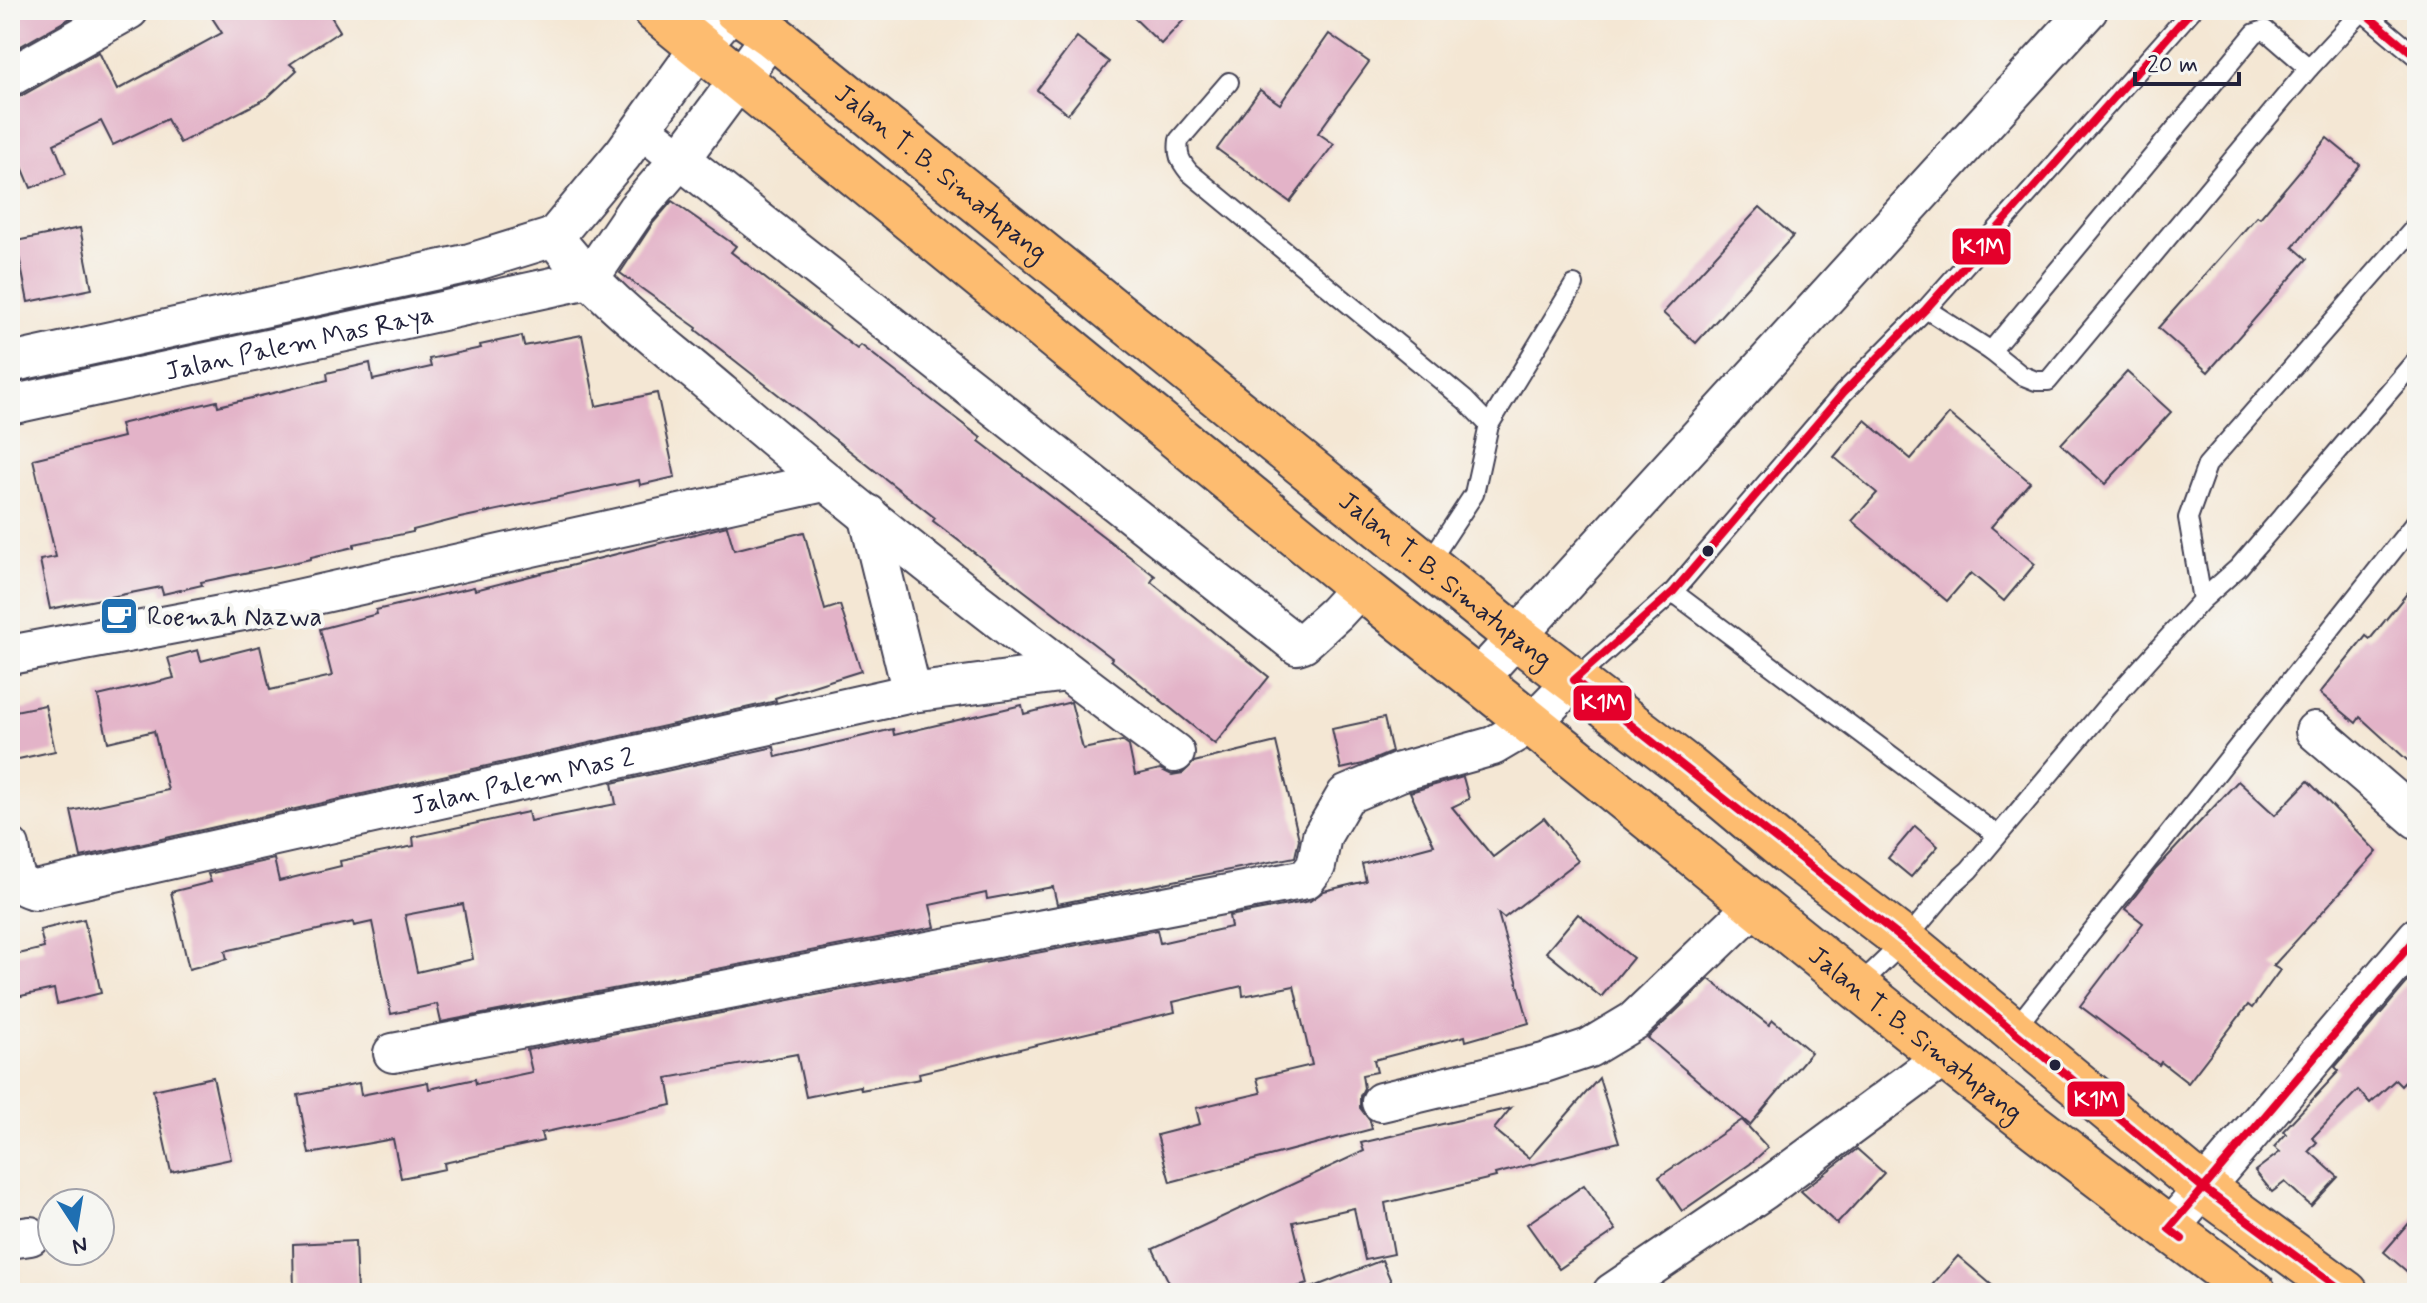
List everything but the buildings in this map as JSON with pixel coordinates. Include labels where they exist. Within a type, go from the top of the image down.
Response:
[{"type":"main road","name":"Jalan T. B. Simatupang","points":[[655,10],[1360,587],[1944,1057],[2254,1293]]},
{"type":"main road","name":"Jalan T. B. Simatupang","points":[[734,10],[772,35],[1518,638],[1905,941],[2203,1188],[2346,1293]]},
{"type":"street","points":[[10,77],[129,10]]},
{"type":"street","points":[[734,10],[700,47],[642,129],[554,237],[589,279],[824,482],[1175,753]]},
{"type":"street","points":[[1478,679],[2088,10]]},
{"type":"street","points":[[589,279],[636,210],[680,159],[772,35]]},
{"type":"street","points":[[642,129],[1297,645],[1336,613],[1360,587]]},
{"type":"street","name":"Jalan Palem Mas Raya","points":[[10,363],[470,263],[554,237]]},
{"type":"street","name":"Jalan Palem Mas Raya","points":[[10,405],[589,279]]},
{"type":"street","points":[[10,655],[248,610],[824,482]]},
{"type":"street","points":[[868,514],[912,693]]},
{"type":"street","name":"Jalan Palem Mas 2","points":[[10,847],[17,882],[23,888],[35,890],[912,693],[1067,672]]},
{"type":"street","points":[[393,1053],[1306,879],[1316,866],[1322,836],[1346,795],[1400,772],[1493,746],[1532,723],[1574,680]]},
{"type":"street","points":[[2315,731],[2417,819]]},
{"type":"street","points":[[1381,1102],[1544,1063],[1589,1048],[1634,1021],[1755,905]]},
{"type":"street","points":[[2169,1229],[2417,937]]},
{"type":"street","points":[[1612,1293],[1764,1190],[1944,1057]]},
{"type":"lane","points":[[1574,680],[1673,592],[1844,392],[1926,309],[2192,10]]},
{"type":"lane","points":[[1926,309],[1991,351],[2021,375],[2036,381],[2048,381],[2361,10],[2417,57]]},
{"type":"lane","points":[[1991,351],[2255,33],[2265,30],[2309,68]]},
{"type":"lane","points":[[1229,82],[1179,140],[1177,153],[1180,162],[1465,400],[1489,425]]},
{"type":"lane","points":[[2202,600],[2188,518],[2207,465],[2417,225]]},
{"type":"lane","points":[[1428,564],[1474,494],[1489,425],[1574,285]]},
{"type":"lane","points":[[1857,987],[1905,941],[2202,600],[2238,568],[2417,359]]},
{"type":"lane","points":[[2013,1031],[2417,520]]},
{"type":"lane","points":[[1673,592],[1997,835]]},
{"type":"transit line","name":"K1M","points":[[2192,10],[1926,309],[1844,392],[1673,592],[1574,680],[1905,941],[2203,1188],[2346,1293]]},
{"type":"transit line","name":"K1M","points":[[2361,10],[2417,57]]},
{"type":"transit line","name":"K1M","points":[[2182,1239],[2169,1229],[2417,937]]},
{"type":"place","name":"Roemah Nazwa","points":[[119,616]]}]
